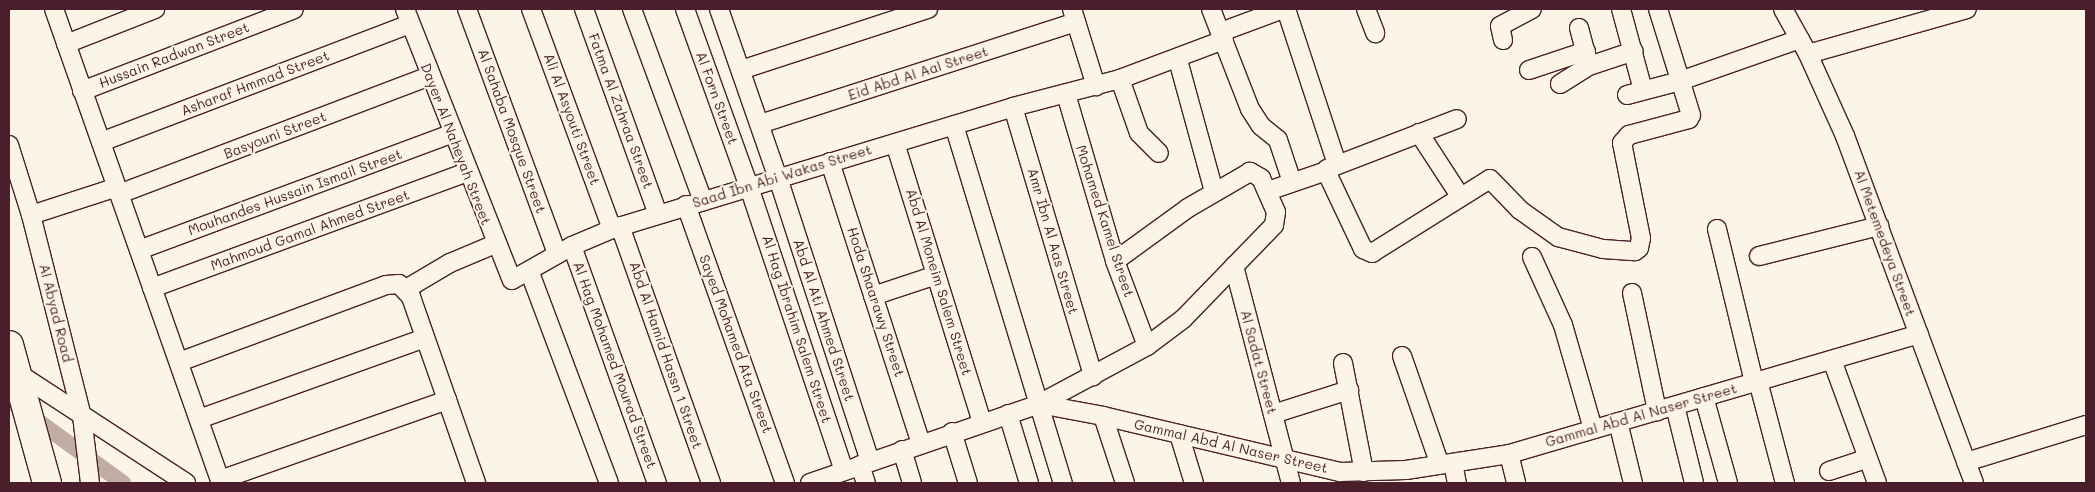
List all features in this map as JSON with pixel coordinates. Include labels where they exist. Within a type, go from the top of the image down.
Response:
[{"type":"main road","points":[[9,345],[47,483]]},
{"type":"street","points":[[54,9],[221,482],[447,400]]},
{"type":"street","points":[[66,44],[155,9]]},
{"type":"street","name":"Hussain Radwan Street","points":[[82,91],[294,9]]},
{"type":"street","name":"Al Sahaba Mosque Street","points":[[467,9],[565,250]]},
{"type":"street","name":"Ali Al Asyouti Street","points":[[531,9],[616,227]]},
{"type":"street","name":"Fatma Al Zahraa Street","points":[[584,9],[658,214]]},
{"type":"street","points":[[632,9],[703,201]]},
{"type":"street","name":"Al Forn Street","points":[[685,9],[749,187]]},
{"type":"street","name":"Abd Al Ati Ahmed Street","points":[[719,9],[778,178],[858,466]]},
{"type":"street","points":[[740,70],[928,9]]},
{"type":"street","points":[[1212,9],[1255,118],[1278,140],[1292,182]]},
{"type":"street","name":"Saad Ibn Abi Wakas Street","points":[[508,278],[512,280],[530,273],[565,250],[616,227],[1013,107],[1096,86],[1178,60],[1222,36],[1252,14],[1282,9]]},
{"type":"street","points":[[1286,9],[1331,167],[1363,249],[1368,253],[1375,252],[1486,179],[1492,180],[1520,210],[1558,237],[1603,249],[1635,251],[1640,248],[1641,238],[1622,143],[1629,135],[1690,117],[1658,9]]},
{"type":"street","points":[[1366,9],[1375,33]]},
{"type":"street","points":[[1504,40],[1500,26],[1532,9]]},
{"type":"street","points":[[1621,9],[1634,51],[1635,92],[1680,81],[1800,39]]},
{"type":"street","name":"Al Metemedeya Street","points":[[1783,9],[1808,54],[1845,136],[1974,483]]},
{"type":"street","points":[[1808,54],[1967,9]]},
{"type":"street","points":[[1074,15],[1096,86]]},
{"type":"street","name":"Eid Abd Al Aal Street","points":[[760,124],[1074,15]]},
{"type":"street","name":"Dayer Al Naheyah Street","points":[[407,16],[508,278]]},
{"type":"street","name":"Asharaf Hmmad Street","points":[[101,142],[407,16]]},
{"type":"street","points":[[1580,28],[1588,59]]},
{"type":"street","points":[[1529,70],[1634,51]]},
{"type":"street","points":[[1560,84],[1588,59]]},
{"type":"street","points":[[1178,60],[1214,192]]},
{"type":"street","name":"Basyouni Street","points":[[31,215],[118,191],[430,76]]},
{"type":"street","points":[[1120,79],[1139,132],[1159,153]]},
{"type":"street","name":"Mohamed Kamel Street","points":[[1066,94],[1115,261],[1147,346]]},
{"type":"street","name":"Amr Ibn Al Aas Street","points":[[1013,107],[1093,376]]},
{"type":"street","points":[[1268,192],[1457,119]]},
{"type":"street","points":[[954,125],[1063,483]]},
{"type":"street","points":[[1419,133],[1460,196]]},
{"type":"street","name":"Mouhandes Hussain Ismail Street","points":[[139,250],[451,134]]},
{"type":"street","name":"Abd Al Moneim Salem Street","points":[[895,143],[982,422]]},
{"type":"street","name":"Al Abyad Road","points":[[9,145],[31,215],[82,416],[89,476]]},
{"type":"street","name":"Hoda Shaarawy Street","points":[[830,162],[922,443]]},
{"type":"street","name":"Mahmoud Gamal Ahmed Street","points":[[152,288],[467,172]]},
{"type":"street","points":[[1039,404],[1147,346],[1188,314],[1276,222],[1277,215],[1268,192],[1258,174],[1250,172],[1214,192],[1115,261]]},
{"type":"street","name":"Al Hag Ibrahim Salem Street","points":[[749,187],[858,466]]},
{"type":"street","name":"Sayed Mohamed Ata Street","points":[[686,205],[785,483]]},
{"type":"street","points":[[1759,256],[1879,226]]},
{"type":"street","name":"Abd Al Hamid Hassn 1 Street","points":[[616,227],[711,483]]},
{"type":"street","points":[[1717,229],[1756,382],[1785,483]]},
{"type":"street","points":[[406,289],[450,263],[495,244]]},
{"type":"street","name":"Al Hag Mohamed Mourad Street","points":[[565,250],[657,483]]},
{"type":"street","points":[[1532,258],[1564,325],[1593,429]]},
{"type":"street","name":"Al Sadat Street","points":[[1234,266],[1291,483]]},
{"type":"street","points":[[530,273],[609,483]]},
{"type":"street","points":[[874,296],[936,275]]},
{"type":"street","points":[[179,362],[386,285],[399,284],[406,289],[426,338],[476,483]]},
{"type":"street","points":[[1632,293],[1657,411]]},
{"type":"street","name":"Gammal Abd Al Naser Street","points":[[816,482],[952,432],[1039,404],[1103,416],[1284,458],[1342,478],[1364,472],[1408,477],[1446,464],[1509,454],[1919,334]]},
{"type":"street","points":[[198,419],[426,338]]},
{"type":"street","points":[[1402,356],[1446,464],[1457,483]]},
{"type":"street","points":[[1832,360],[1877,483]]},
{"type":"street","points":[[1343,363],[1364,472]]},
{"type":"street","points":[[16,372],[186,483]]},
{"type":"street","points":[[1273,414],[1348,390]]},
{"type":"street","points":[[1704,397],[1728,483]]},
{"type":"street","points":[[1675,406],[1694,483]]},
{"type":"street","points":[[1008,414],[1029,483]]},
{"type":"street","points":[[1103,416],[1125,483]]},
{"type":"street","points":[[1618,422],[1633,483]]},
{"type":"street","points":[[1966,462],[2086,425]]},
{"type":"street","points":[[952,432],[968,483]]},
{"type":"street","points":[[1179,434],[1194,483]]},
{"type":"street","points":[[902,450],[912,483]]},
{"type":"street","points":[[1509,454],[1516,483]]},
{"type":"street","points":[[1829,471],[1867,459]]},
{"type":"street","points":[[858,466],[866,483]]},
{"type":"waterway","points":[[9,400],[123,483]]}]
